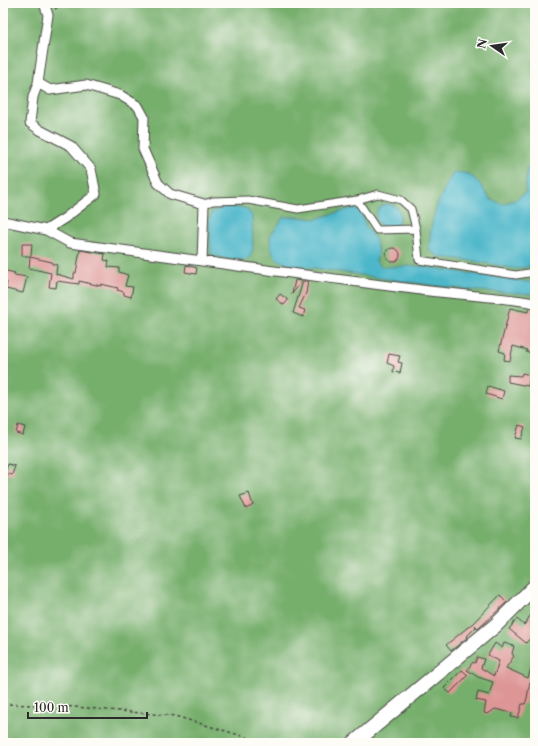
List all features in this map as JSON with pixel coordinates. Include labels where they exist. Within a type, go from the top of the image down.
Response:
[{"type":"main road","points":[[354,743],[496,625],[535,586]]},
{"type":"street","points":[[44,3],[48,15],[38,83],[33,97],[30,124],[71,146],[91,169],[96,194],[65,218],[46,230]]},
{"type":"street","points":[[38,83],[50,90],[86,85],[120,95],[138,106],[144,118],[143,149],[158,183],[170,194],[204,204],[213,201],[248,200],[298,209],[357,200],[378,194],[401,200],[412,209],[416,229],[419,260],[516,275],[535,272]]},
{"type":"street","points":[[357,200],[377,230],[416,229]]},
{"type":"street","points":[[202,261],[204,204]]},
{"type":"street","points":[[3,221],[46,230],[70,243],[344,280],[431,291],[499,297],[535,303]]},
{"type":"path","points":[[3,704],[64,706],[175,716],[266,743]]},
{"type":"green space","points":[[3,3],[535,3],[535,743],[3,743]]},
{"type":"water","points":[[535,162],[535,265],[516,269],[474,261],[439,257],[429,250],[431,229],[436,209],[443,191],[454,172],[469,174],[480,184],[490,199],[502,204],[515,200],[525,193],[527,169]]},
{"type":"water","points":[[388,204],[393,205],[399,211],[399,221],[393,227],[388,228],[383,227],[377,221],[376,216],[377,211],[383,205]]},
{"type":"water","points":[[224,207],[246,208],[252,216],[253,250],[249,259],[230,260],[211,254],[209,220],[212,212]]},
{"type":"water","points":[[353,208],[361,211],[366,227],[376,240],[378,253],[376,262],[382,267],[420,266],[529,282],[535,281],[535,294],[479,291],[287,264],[278,259],[273,253],[270,236],[284,217],[315,219]]},
{"type":"building","points":[[22,244],[32,244],[31,256],[22,256]]},
{"type":"building","points":[[390,248],[396,248],[400,252],[400,258],[396,262],[390,262],[386,258],[386,252]]},
{"type":"building","points":[[80,250],[105,254],[104,260],[109,261],[108,267],[119,268],[119,272],[128,275],[125,286],[133,287],[131,297],[124,295],[124,292],[117,290],[118,288],[79,281],[79,284],[57,281],[56,288],[49,287],[51,273],[29,268],[30,257],[52,262],[52,264],[57,265],[56,274],[74,279],[74,273],[76,273]]},
{"type":"building","points":[[186,265],[197,268],[196,274],[185,272]]},
{"type":"building","points":[[3,270],[15,273],[14,275],[27,277],[23,293],[6,289],[7,282],[3,281]]},
{"type":"building","points":[[295,280],[302,281],[292,294]]},
{"type":"building","points":[[303,281],[308,281],[306,293],[299,308],[305,310],[303,317],[293,313]]},
{"type":"building","points":[[280,294],[288,300],[284,305],[276,299]]},
{"type":"building","points":[[510,308],[528,312],[529,308],[535,309],[535,353],[526,352],[527,350],[513,346],[510,361],[504,360],[505,353],[499,351]]},
{"type":"building","points":[[389,354],[400,356],[398,362],[402,363],[400,373],[393,372],[394,366],[387,363]]},
{"type":"building","points":[[522,373],[530,375],[528,386],[508,382],[508,375],[521,376]]},
{"type":"building","points":[[488,386],[504,391],[502,399],[486,394]]},
{"type":"building","points":[[18,425],[25,427],[23,435],[16,433]]},
{"type":"building","points":[[519,425],[525,427],[521,439],[515,438]]},
{"type":"building","points":[[8,464],[15,466],[12,475],[5,473]]},
{"type":"building","points":[[249,493],[253,505],[246,509],[240,496]]},
{"type":"building","points":[[500,595],[507,602],[478,629],[475,625],[476,627],[467,636],[468,637],[451,651],[446,645],[473,623]]},
{"type":"building","points":[[535,609],[535,633],[526,643],[509,629],[517,619],[524,625]]},
{"type":"building","points":[[495,643],[502,648],[504,643],[514,646],[512,654],[514,656],[506,668],[528,678],[533,661],[535,661],[534,683],[530,682],[525,704],[522,704],[518,718],[511,717],[512,713],[495,709],[488,714],[484,713],[486,702],[476,700],[478,692],[489,695],[493,682],[478,677],[467,670],[473,662],[475,663],[477,657],[484,659],[481,668],[494,676],[499,661],[488,655]]},
{"type":"building","points":[[462,670],[468,675],[450,693],[444,688]]}]
